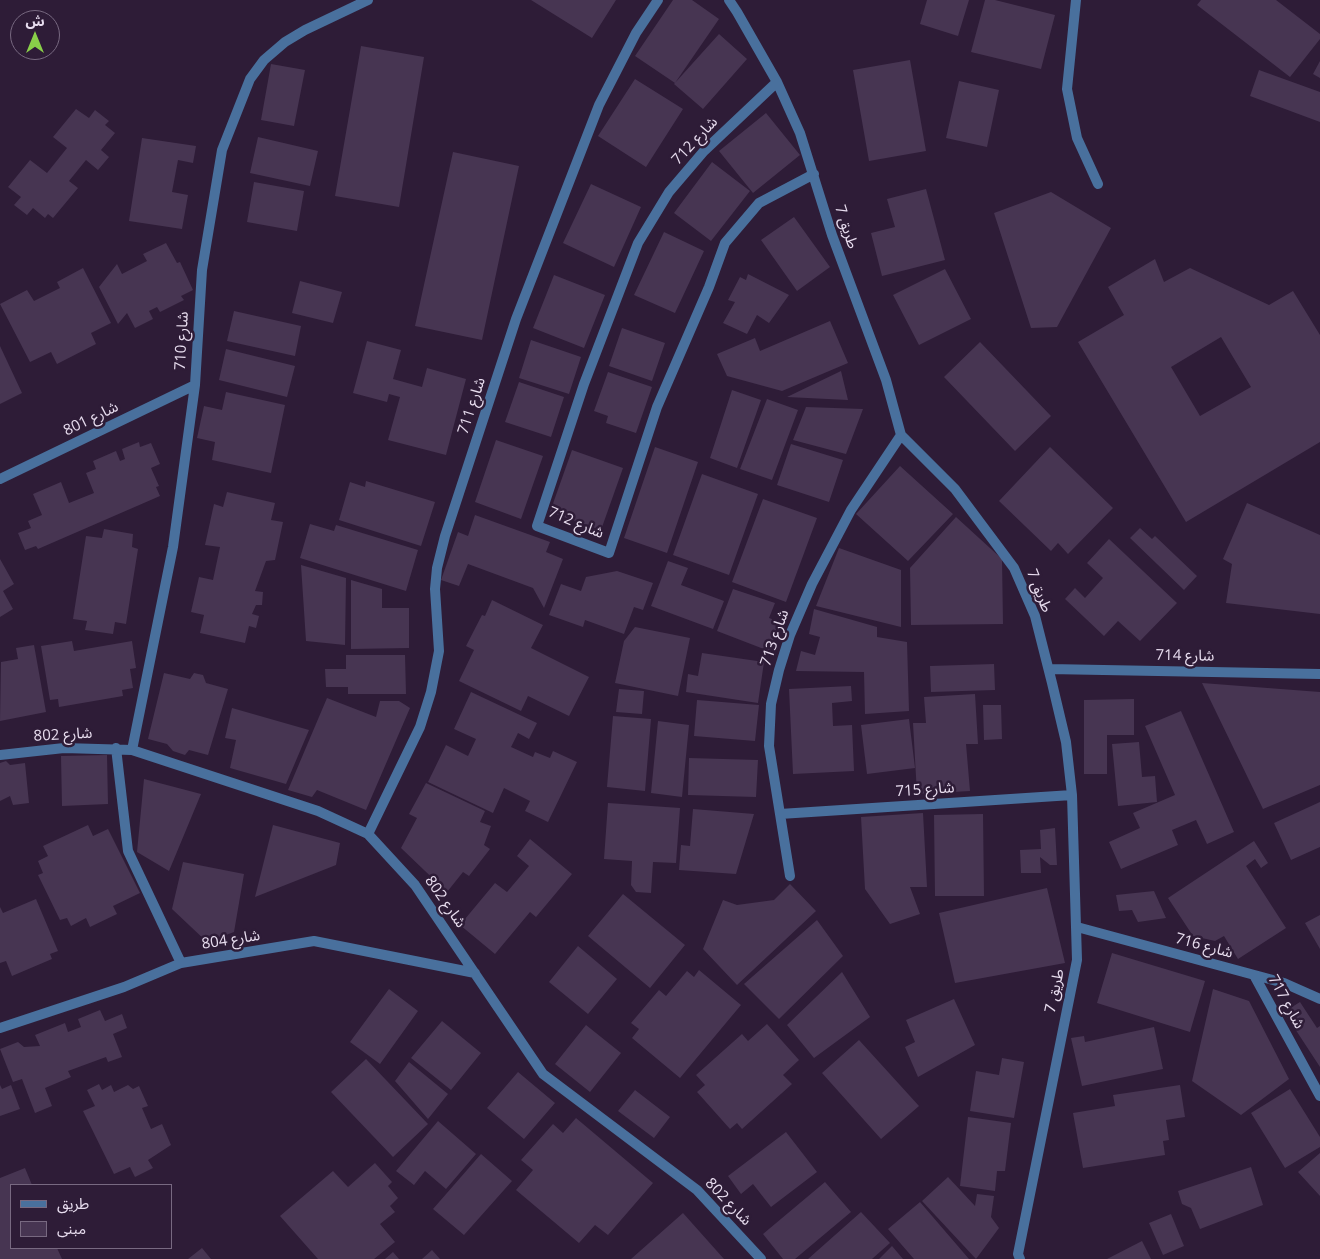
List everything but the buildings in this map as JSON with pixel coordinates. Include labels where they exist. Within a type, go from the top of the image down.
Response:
[{"type":"street","name":"شارع 710","points":[[132,750],[173,547],[195,385],[202,270],[222,150],[246,86],[264,60],[285,42],[305,30],[368,0]]},
{"type":"street","name":"شارع 711","points":[[368,834],[420,727],[431,692],[439,651],[435,589],[437,568],[445,536],[516,319],[599,105],[636,33],[658,0]]},
{"type":"street","name":"7 طريق","points":[[728,0],[738,12],[776,82],[800,133],[832,235],[886,380],[901,435],[955,489],[1014,568],[1034,616],[1066,742],[1072,795],[1077,960],[1017,1257]]},
{"type":"street","points":[[1076,0],[1067,89],[1077,138],[1098,184]]},
{"type":"street","name":"شارع 712","points":[[776,82],[704,151],[669,192],[638,243],[591,366],[537,526],[609,553],[657,407],[709,287],[725,243],[759,202],[814,174]]},
{"type":"street","name":"شارع 801","points":[[0,479],[195,385]]},
{"type":"street","name":"شارع 713","points":[[790,876],[770,746],[771,704],[779,670],[790,636],[812,584],[851,510],[901,435]]},
{"type":"street","name":"شارع 714","points":[[1049,669],[1320,674]]},
{"type":"street","name":"شارع 802","points":[[0,755],[64,748],[116,748],[132,750],[318,811],[368,834],[415,885],[543,1074],[698,1190],[760,1259]]},
{"type":"street","points":[[116,748],[128,851],[181,963]]},
{"type":"street","name":"شارع 715","points":[[780,814],[1072,795]]},
{"type":"street","name":"شارع 716","points":[[1077,927],[1284,983],[1320,999]]},
{"type":"street","name":"شارع 804","points":[[0,1028],[124,987],[181,963],[314,941],[475,973]]},
{"type":"street","name":"شارع 717","points":[[1254,975],[1320,1096]]}]
